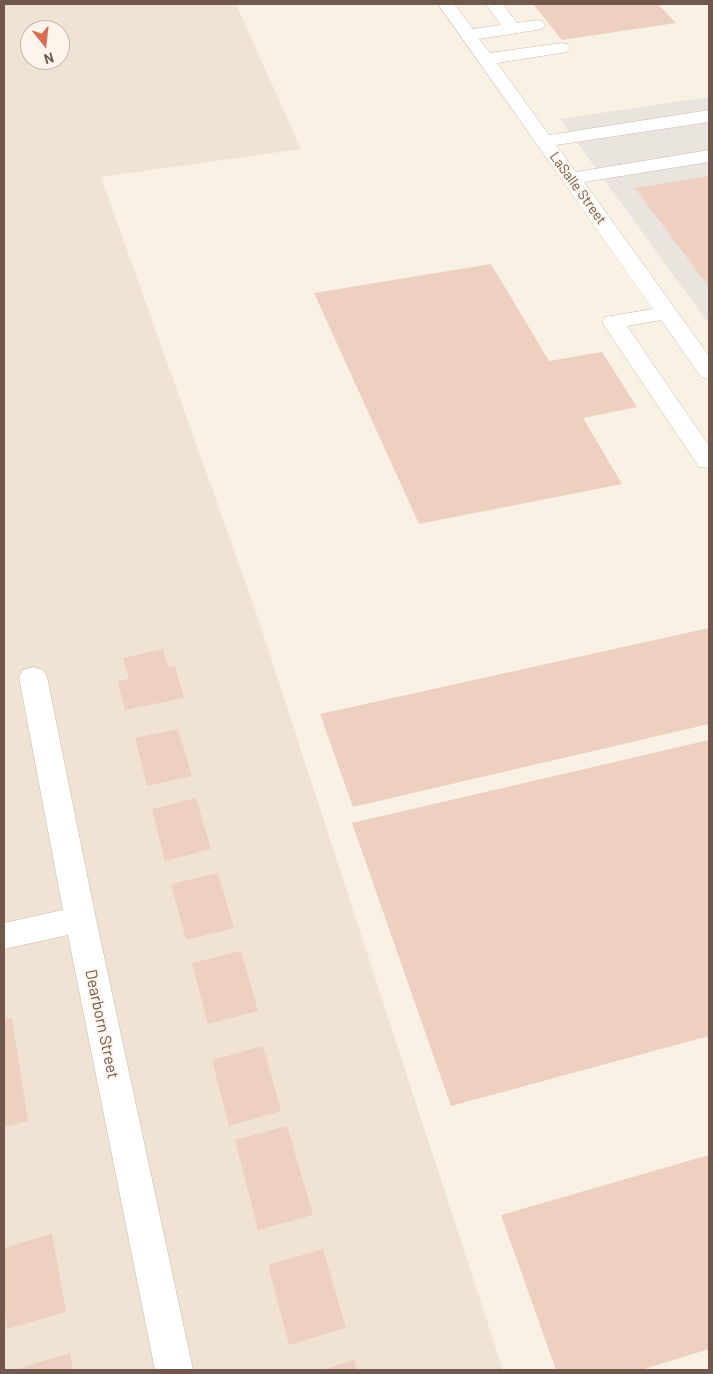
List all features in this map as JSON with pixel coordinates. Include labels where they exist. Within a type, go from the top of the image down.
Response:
[{"type":"street","name":"LaSalle Street","points":[[450,4],[468,35],[709,372]]},
{"type":"street","points":[[494,4],[513,29]]},
{"type":"street","points":[[468,35],[536,25]]},
{"type":"street","points":[[485,59],[561,48]]},
{"type":"street","points":[[544,141],[709,116]]},
{"type":"street","points":[[571,179],[709,156]]},
{"type":"street","points":[[667,313],[613,322],[707,461],[709,460]]},
{"type":"street","name":"Dearborn Street","points":[[33,677],[80,919],[174,1370]]},
{"type":"street","points":[[4,936],[80,919]]},
{"type":"shaded area","points":[[4,4],[236,4],[301,149],[101,177],[256,612],[503,1370],[4,1370]]},
{"type":"shaded area","points":[[709,97],[709,324],[560,119]]},
{"type":"building","points":[[533,4],[658,4],[676,23],[562,40]]},
{"type":"building","points":[[709,176],[709,287],[635,188]]},
{"type":"building","points":[[491,264],[549,361],[602,352],[637,407],[583,418],[622,484],[419,524],[314,293]]},
{"type":"building","points":[[709,628],[709,724],[353,807],[320,714]]},
{"type":"building","points":[[163,649],[168,667],[175,666],[184,698],[125,710],[118,681],[129,679],[123,658]]},
{"type":"building","points":[[178,729],[192,776],[147,786],[135,738]]},
{"type":"building","points":[[709,740],[709,1036],[451,1106],[352,823]]},
{"type":"building","points":[[196,798],[211,849],[165,861],[152,809]]},
{"type":"building","points":[[218,873],[234,928],[186,940],[171,884]]},
{"type":"building","points":[[241,951],[258,1011],[208,1024],[192,963]]},
{"type":"building","points":[[12,1018],[28,1121],[4,1127],[4,1020]]},
{"type":"building","points":[[263,1046],[281,1111],[229,1126],[212,1060]]},
{"type":"building","points":[[287,1126],[313,1215],[258,1230],[235,1140]]},
{"type":"building","points":[[709,1155],[709,1349],[641,1370],[556,1370],[501,1215]]},
{"type":"building","points":[[52,1234],[66,1312],[7,1329],[4,1307],[4,1248]]},
{"type":"building","points":[[323,1249],[346,1328],[289,1345],[268,1265]]},
{"type":"building","points":[[70,1353],[73,1370],[14,1370]]},
{"type":"building","points":[[354,1360],[357,1370],[322,1370]]}]
